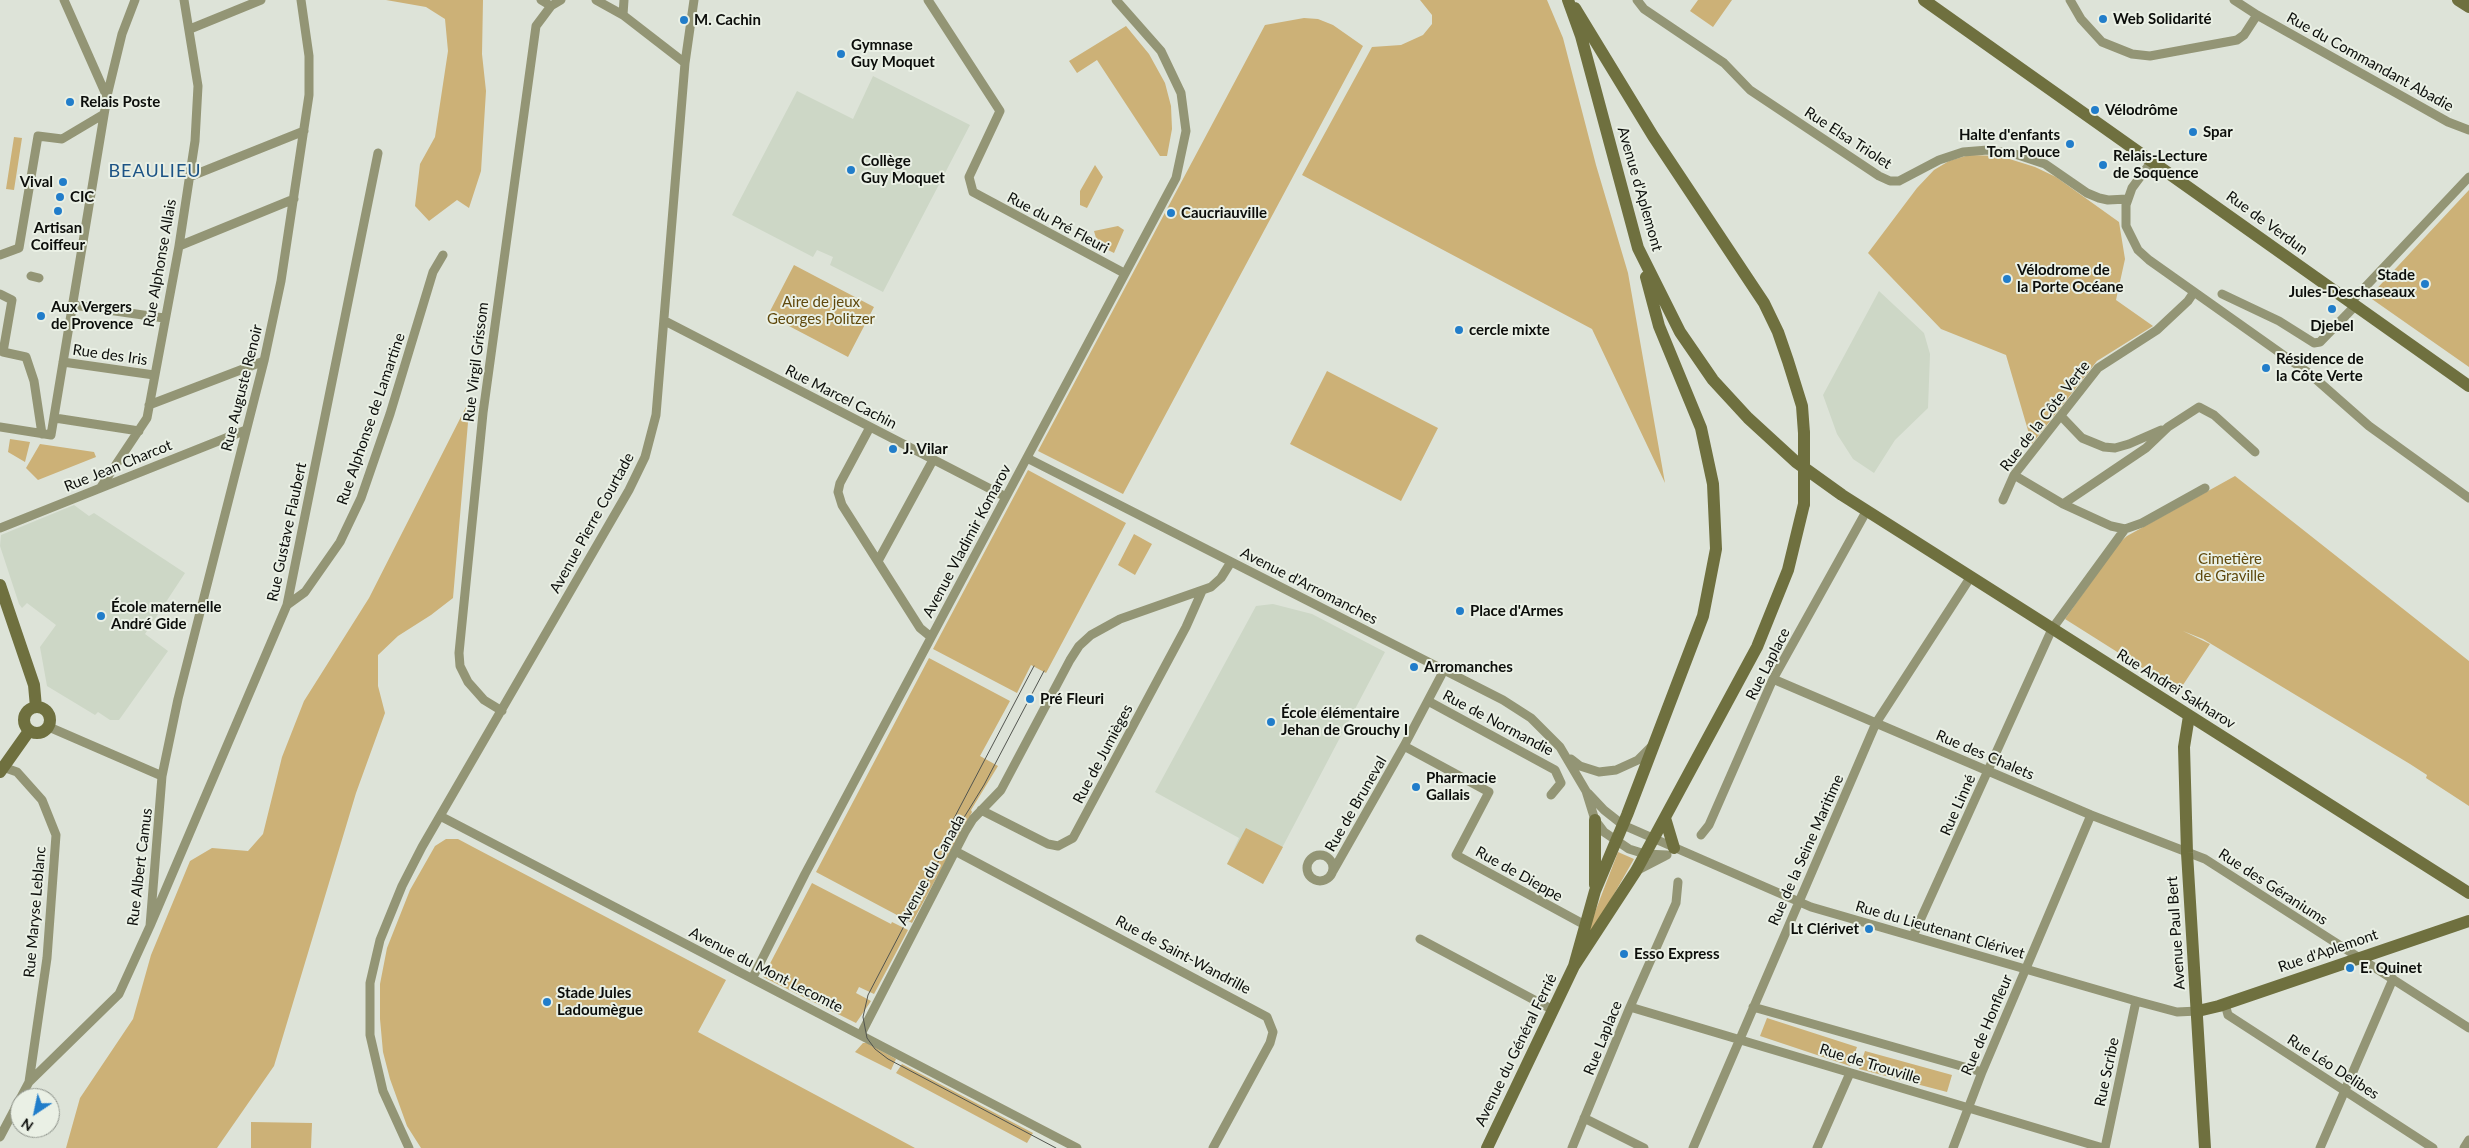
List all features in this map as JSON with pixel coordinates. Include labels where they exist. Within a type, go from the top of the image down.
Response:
[{"type":"street","points":[[64,0],[107,97]]},
{"type":"street","points":[[0,427],[52,435],[107,97],[124,27],[134,0]]},
{"type":"street","name":"Rue Alphonse Allais","points":[[101,488],[147,418],[164,318],[179,246],[195,142],[198,86],[184,0]]},
{"type":"street","points":[[190,29],[261,0]]},
{"type":"street","name":"Rue Auguste Renoir","points":[[162,776],[178,698],[264,361],[280,281],[309,95],[309,56],[301,0]]},
{"type":"street","points":[[541,0],[551,6]]},
{"type":"street","name":"Rue Virgil Grissom","points":[[502,711],[484,700],[468,682],[460,666],[459,653],[482,413],[536,26],[551,6],[561,0]]},
{"type":"street","points":[[596,0],[623,15],[685,63]]},
{"type":"street","points":[[623,15],[624,0]]},
{"type":"street","name":"Avenue Pierre Courtade","points":[[408,1148],[383,1091],[370,1035],[370,984],[380,940],[402,886],[629,490],[645,457],[656,415],[685,63],[694,0]]},
{"type":"street","name":"Rue du Pré Fleuri","points":[[928,0],[1000,112],[969,177],[972,192],[1124,273]]},
{"type":"street","name":"Avenue Vladimir Komarov","points":[[753,977],[1124,273],[1176,178],[1186,131],[1181,93],[1161,51],[1116,0]]},
{"type":"street","points":[[1569,0],[1582,16],[1653,136],[1764,303],[1778,332],[1802,406],[1804,433],[1804,504],[1788,570],[1764,632],[1636,871],[1574,966]]},
{"type":"street","name":"Avenue d'Aplemont","points":[[1569,0],[1581,36],[1638,248],[1680,332],[1714,380],[1748,418],[1796,462],[1867,510]]},
{"type":"street","name":"Rue Elsa Triolet","points":[[1637,0],[1644,9],[1724,63],[1750,90],[1879,176],[1890,181],[1899,180],[1939,160],[1963,152],[1988,150],[2015,154],[2045,164],[2058,170],[2087,192],[2099,198],[2108,200],[2127,199]]},
{"type":"street","name":"Rue de Verdun","points":[[1924,0],[2469,386]]},
{"type":"street","points":[[2070,0],[2081,19],[2102,42],[2132,54],[2150,56],[2237,40],[2244,35],[2257,15]]},
{"type":"street","name":"Rue du Commandant Abadie","points":[[2234,0],[2257,15],[2448,122],[2469,130]]},
{"type":"street","points":[[2458,0],[2469,7]]},
{"type":"street","points":[[0,255],[19,248],[38,136],[62,139],[104,114]]},
{"type":"street","points":[[189,177],[304,131]]},
{"type":"street","name":"Rue Gustave Flaubert","points":[[150,926],[287,605],[378,153]]},
{"type":"street","points":[[2152,161],[2127,199],[2126,226],[2138,250],[2149,260],[2310,374],[2369,426],[2469,498]]},
{"type":"street","points":[[2222,294],[2279,321],[2314,343],[2320,342],[2469,176]]},
{"type":"street","points":[[179,246],[294,198]]},
{"type":"street","points":[[1574,966],[1595,891],[1623,825],[1703,616],[1716,548],[1716,519],[1712,484],[1701,428],[1659,326],[1638,248]]},
{"type":"street","name":"Rue Alphonse de Lamartine","points":[[287,605],[305,592],[335,550],[361,498],[392,407],[433,272],[443,255]]},
{"type":"street","name":"Rue de la Côte Verte","points":[[2003,500],[2014,475],[2098,368],[2157,330],[2188,301],[2194,292]]},
{"type":"street","points":[[0,294],[12,300],[3,352],[26,357],[34,381],[42,434]]},
{"type":"street","points":[[73,305],[164,318]]},
{"type":"street","name":"Rue Marcel Cachin","points":[[664,321],[1006,497]]},
{"type":"street","points":[[148,405],[264,361]]},
{"type":"street","name":"Rue des Iris","points":[[63,362],[154,375]]},
{"type":"street","points":[[2063,504],[2146,448],[2168,427],[2193,409],[2199,407],[2205,408],[2255,452]]},
{"type":"street","points":[[2061,416],[2082,438],[2115,448],[2168,427]]},
{"type":"street","points":[[55,418],[139,431]]},
{"type":"street","points":[[870,427],[840,483],[838,492],[842,505],[920,628],[931,638]]},
{"type":"street","name":"Rue Jean Charcot","points":[[0,528],[246,430]]},
{"type":"street","name":"Avenue d'Arromanches","points":[[1027,458],[1503,700],[1531,718],[1567,756],[1580,766],[1599,772],[1616,770],[1638,760],[1655,742]]},
{"type":"street","points":[[878,561],[934,460]]},
{"type":"street","points":[[2014,475],[2063,504],[2111,526],[2125,529],[2142,523],[2205,488]]},
{"type":"street","name":"Rue Andreï Sakharov","points":[[1867,510],[1970,578],[2469,893]]},
{"type":"street","name":"Rue Laplace","points":[[1701,835],[1709,825],[1773,679],[1867,510]]},
{"type":"street","name":"Rue Linné","points":[[1914,936],[2052,629],[2125,529]]},
{"type":"street","name":"Avenue du Canada","points":[[860,1034],[972,820],[1001,790],[1079,646],[1091,635],[1120,619],[1152,606],[1202,591],[1221,578],[1231,562]]},
{"type":"street","name":"Rue de la Seine Maritime","points":[[1693,1148],[1752,1007],[1876,723],[1970,578]]},
{"type":"street","points":[[0,585],[34,685],[36,707]]},
{"type":"street","name":"Rue de Jumièges","points":[[982,810],[1048,844],[1058,846],[1073,838],[1186,627],[1202,591]]},
{"type":"street","name":"Rue de Bruneval","points":[[1333,871],[1404,746],[1444,670]]},
{"type":"street","name":"Rue des Chalets","points":[[1773,679],[1988,772],[2187,852]]},
{"type":"street","name":"Rue de Normandie","points":[[1428,701],[1554,770],[1561,783],[1551,795]]},
{"type":"street","points":[[36,707],[43,708],[51,720],[49,727],[40,733],[29,731],[25,724],[25,717],[29,710],[36,707]]},
{"type":"street","name":"Avenue Paul Bert","points":[[2189,716],[2184,747],[2187,852],[2205,1148]]},
{"type":"street","points":[[49,727],[162,776]]},
{"type":"street","points":[[1,768],[29,731]]},
{"type":"street","name":"Rue de Dieppe","points":[[1404,746],[1490,792],[1456,854],[1586,925]]},
{"type":"street","name":"Avenue d'Arromanches","points":[[1567,756],[1586,791],[1595,820],[1604,832],[1616,842]]},
{"type":"street","name":"Rue Maryse Leblanc","points":[[1,768],[18,772],[42,800],[56,835],[46,958],[29,1082]]},
{"type":"street","name":"Rue Albert Camus","points":[[0,1137],[29,1082],[119,994],[150,926],[162,776]]},
{"type":"street","name":"Avenue d'Arromanches","points":[[1586,791],[1604,810],[1623,825]]},
{"type":"street","name":"Rue de Honfleur","points":[[1953,1148],[1967,1108],[2091,815]]},
{"type":"street","name":"Avenue du Mont Lecomte","points":[[442,817],[753,977],[1076,1148]]},
{"type":"street","points":[[1636,871],[1674,851],[1665,818]]},
{"type":"street","points":[[1595,820],[1595,891]]},
{"type":"street","name":"Rue du Lieutenant Clérivet","points":[[1623,825],[1654,838],[1674,851],[1798,902],[2136,1001],[2177,1012],[2198,1011]]},
{"type":"street","name":"Rue du Lieutenant Clérivet","points":[[1616,842],[1645,854],[1674,851]]},
{"type":"street","name":"Rue de Saint-Wandrille","points":[[955,851],[1267,1017],[1273,1032],[1270,1043],[1213,1148]]},
{"type":"street","name":"Rue des Géraniums","points":[[2187,852],[2204,859],[2469,1028]]},
{"type":"street","name":"Rue Laplace","points":[[1572,1148],[1630,1007],[1676,903],[1678,882]]},
{"type":"street","name":"Rue d'Aplemont","points":[[2198,1011],[2225,1004],[2469,921]]},
{"type":"street","points":[[1420,940],[1553,1010]]},
{"type":"street","name":"Avenue du Général Ferrié","points":[[1487,1148],[1574,966]]},
{"type":"street","points":[[2320,1148],[2392,979]]},
{"type":"street","name":"Rue Scribe","points":[[2104,1148],[2136,1001]]},
{"type":"street","name":"Rue Léo Delibes","points":[[2225,1004],[2228,1015],[2432,1148]]},
{"type":"street","name":"Rue de Trouville","points":[[1630,1007],[2104,1148]]},
{"type":"street","name":"Rue de Trouville","points":[[1752,1007],[1982,1072]]},
{"type":"street","points":[[1817,1148],[1850,1073]]},
{"type":"street","points":[[1584,1118],[1644,1148]]},
{"type":"street","points":[[2464,1148],[2469,1140]]},
{"type":"shaded area","name":"Collège Guy Moquet","points":[[873,76],[970,125],[883,292],[830,265],[833,257],[817,250],[813,257],[732,215],[797,91],[853,119]]},
{"type":"shaded area","points":[[1879,291],[1924,333],[1930,354],[1928,408],[1895,440],[1874,473],[1853,459],[1837,434],[1823,395]]},
{"type":"shaded area","name":"École maternelle André Gide","points":[[74,505],[89,516],[94,513],[185,573],[145,634],[168,651],[119,720],[110,720],[98,712],[95,715],[47,686],[40,647],[56,625],[27,603],[22,608],[19,604],[0,546],[1,535]]},
{"type":"shaded area","name":"École élémentaire Jehan de Grouchy I","points":[[1273,604],[1312,614],[1385,652],[1263,884],[1227,864],[1239,838],[1155,792],[1256,606]]},
{"type":"green space","points":[[386,0],[483,0],[482,54],[486,91],[481,171],[469,208],[457,200],[429,221],[415,206],[420,164],[435,137],[448,51],[445,19],[426,7]]},
{"type":"green space","points":[[1420,0],[1547,0],[1563,38],[1596,165],[1628,273],[1665,483],[1592,329],[1302,175],[1372,47],[1401,45],[1423,35],[1432,24],[1432,15]]},
{"type":"green space","points":[[1698,0],[1732,0],[1713,27],[1690,11]]},
{"type":"green space","points":[[1304,18],[1318,19],[1333,25],[1363,46],[1123,494],[1038,451],[1265,25]]},
{"type":"green space","points":[[1126,26],[1149,54],[1165,83],[1171,106],[1172,129],[1167,156],[1160,156],[1097,60],[1077,73],[1069,61]]},
{"type":"green space","points":[[14,137],[22,138],[14,190],[6,189]]},
{"type":"green space","name":"Vélodrome de la Porte Océane","points":[[1969,155],[2000,156],[2035,167],[2056,177],[2119,222],[2125,259],[2116,300],[2153,326],[2097,361],[2032,444],[2006,355],[1941,329],[1868,253],[1917,188],[1934,170],[1949,161]]},
{"type":"green space","points":[[1095,165],[1103,177],[1087,208],[1080,205],[1080,191]]},
{"type":"green space","name":"Stade Jules-Deschaseaux","points":[[2469,190],[2469,367],[2369,297]]},
{"type":"green space","points":[[1118,226],[1124,230],[1114,253],[1098,245],[1094,231]]},
{"type":"green space","name":"Aire de jeux Georges Politzer","points":[[794,265],[874,307],[848,357],[768,315]]},
{"type":"green space","points":[[1327,371],[1438,428],[1401,501],[1290,444]]},
{"type":"green space","points":[[470,399],[453,598],[398,636],[378,655],[378,686],[385,713],[356,793],[274,1066],[217,1148],[66,1148],[80,1098],[133,1019],[151,955],[190,861],[212,848],[248,851],[263,834],[282,757],[304,701],[369,598]]},
{"type":"green space","points":[[10,439],[30,442],[25,462],[8,452]]},
{"type":"green space","points":[[40,444],[94,452],[96,457],[38,480],[26,468]]},
{"type":"green space","points":[[1028,470],[1126,523],[1046,673],[1031,665],[1017,693],[933,649]]},
{"type":"green space","name":"Cimetière de Graville","points":[[2235,476],[2469,661],[2469,806],[2426,778],[2427,775],[2410,764],[2203,639],[2183,631],[2210,644],[2179,691],[2065,619],[2118,544],[2127,536]]},
{"type":"green space","points":[[1134,534],[1152,544],[1135,575],[1118,565]]},
{"type":"green space","points":[[929,658],[1010,701],[980,756],[998,766],[971,810],[972,812],[912,923],[816,872]]},
{"type":"green space","points":[[1246,828],[1283,847],[1263,884],[1227,864]]},
{"type":"green space","name":"Stade Jules Ladoumègue","points":[[446,839],[458,839],[726,980],[698,1032],[915,1148],[421,1148],[407,1126],[390,1079],[383,1052],[380,1019],[380,984],[387,948],[410,890],[435,846]]},
{"type":"green space","points":[[1618,852],[1634,859],[1577,959]]},
{"type":"green space","points":[[812,883],[891,924],[892,922],[908,930],[874,994],[859,987],[856,993],[871,1001],[856,1023],[763,977]]},
{"type":"green space","points":[[1767,1018],[1857,1047],[1850,1066],[1760,1036]]},
{"type":"green space","points":[[863,1043],[867,1043],[896,1059],[891,1070],[855,1052]]},
{"type":"green space","points":[[1865,1051],[1952,1075],[1947,1092],[1859,1069]]},
{"type":"green space","points":[[902,1064],[1033,1133],[1027,1143],[896,1073]]},
{"type":"green space","points":[[251,1122],[312,1123],[311,1148],[251,1148]]},
{"type":"tram line","points":[[951,824],[1034,666]]},
{"type":"tram line","points":[[1044,671],[984,785],[947,845],[915,905],[868,995],[863,1017],[867,1038],[875,1049],[888,1059],[1056,1148]]},
{"type":"place","name":"Web Solidarité","points":[[2103,19]]},
{"type":"place","name":"M. Cachin","points":[[684,20]]},
{"type":"place","name":"Gymnase Guy Moquet","points":[[841,54]]},
{"type":"place","name":"Relais Poste","points":[[70,102]]},
{"type":"place","name":"Vélodrôme","points":[[2095,110]]},
{"type":"place","name":"Spar","points":[[2193,132]]},
{"type":"place","name":"Halte d'enfants Tom Pouce","points":[[2070,144]]},
{"type":"place","name":"Relais-Lecture de Soquence","points":[[2103,165]]},
{"type":"place","name":"Collège Guy Moquet","points":[[851,170]]},
{"type":"place","name":"Vival","points":[[63,182]]},
{"type":"place","name":"CIC","points":[[60,197]]},
{"type":"place","name":"Artisan Coiffeur","points":[[58,211]]},
{"type":"place","name":"Caucriauville","points":[[1171,213]]},
{"type":"place","name":"Vélodrome de la Porte Océane","points":[[2007,279]]},
{"type":"place","name":"Stade Jules-Deschaseaux","points":[[2425,284]]},
{"type":"place","name":"Djebel","points":[[2332,309]]},
{"type":"place","name":"Aux Vergers de Provence","points":[[41,316]]},
{"type":"place","name":"cercle mixte","points":[[1459,330]]},
{"type":"place","name":"Résidence de la Côte Verte","points":[[2266,368]]},
{"type":"place","name":"J. Vilar","points":[[893,449]]},
{"type":"place","name":"Place d'Armes","points":[[1460,611]]},
{"type":"place","name":"École maternelle André Gide","points":[[101,616]]},
{"type":"place","name":"Arromanches","points":[[1414,667]]},
{"type":"place","name":"Pré Fleuri","points":[[1030,699]]},
{"type":"place","name":"École élémentaire Jehan de Grouchy I","points":[[1271,722]]},
{"type":"place","name":"Pharmacie Gallais","points":[[1416,787]]},
{"type":"place","name":"Lt Clérivet","points":[[1869,929]]},
{"type":"place","name":"Esso Express","points":[[1624,954]]},
{"type":"place","name":"E. Quinet","points":[[2350,968]]},
{"type":"place","name":"Stade Jules Ladoumègue","points":[[547,1002]]},
{"type":"district","name":"BEAULIEU","points":[[155,171]]}]
